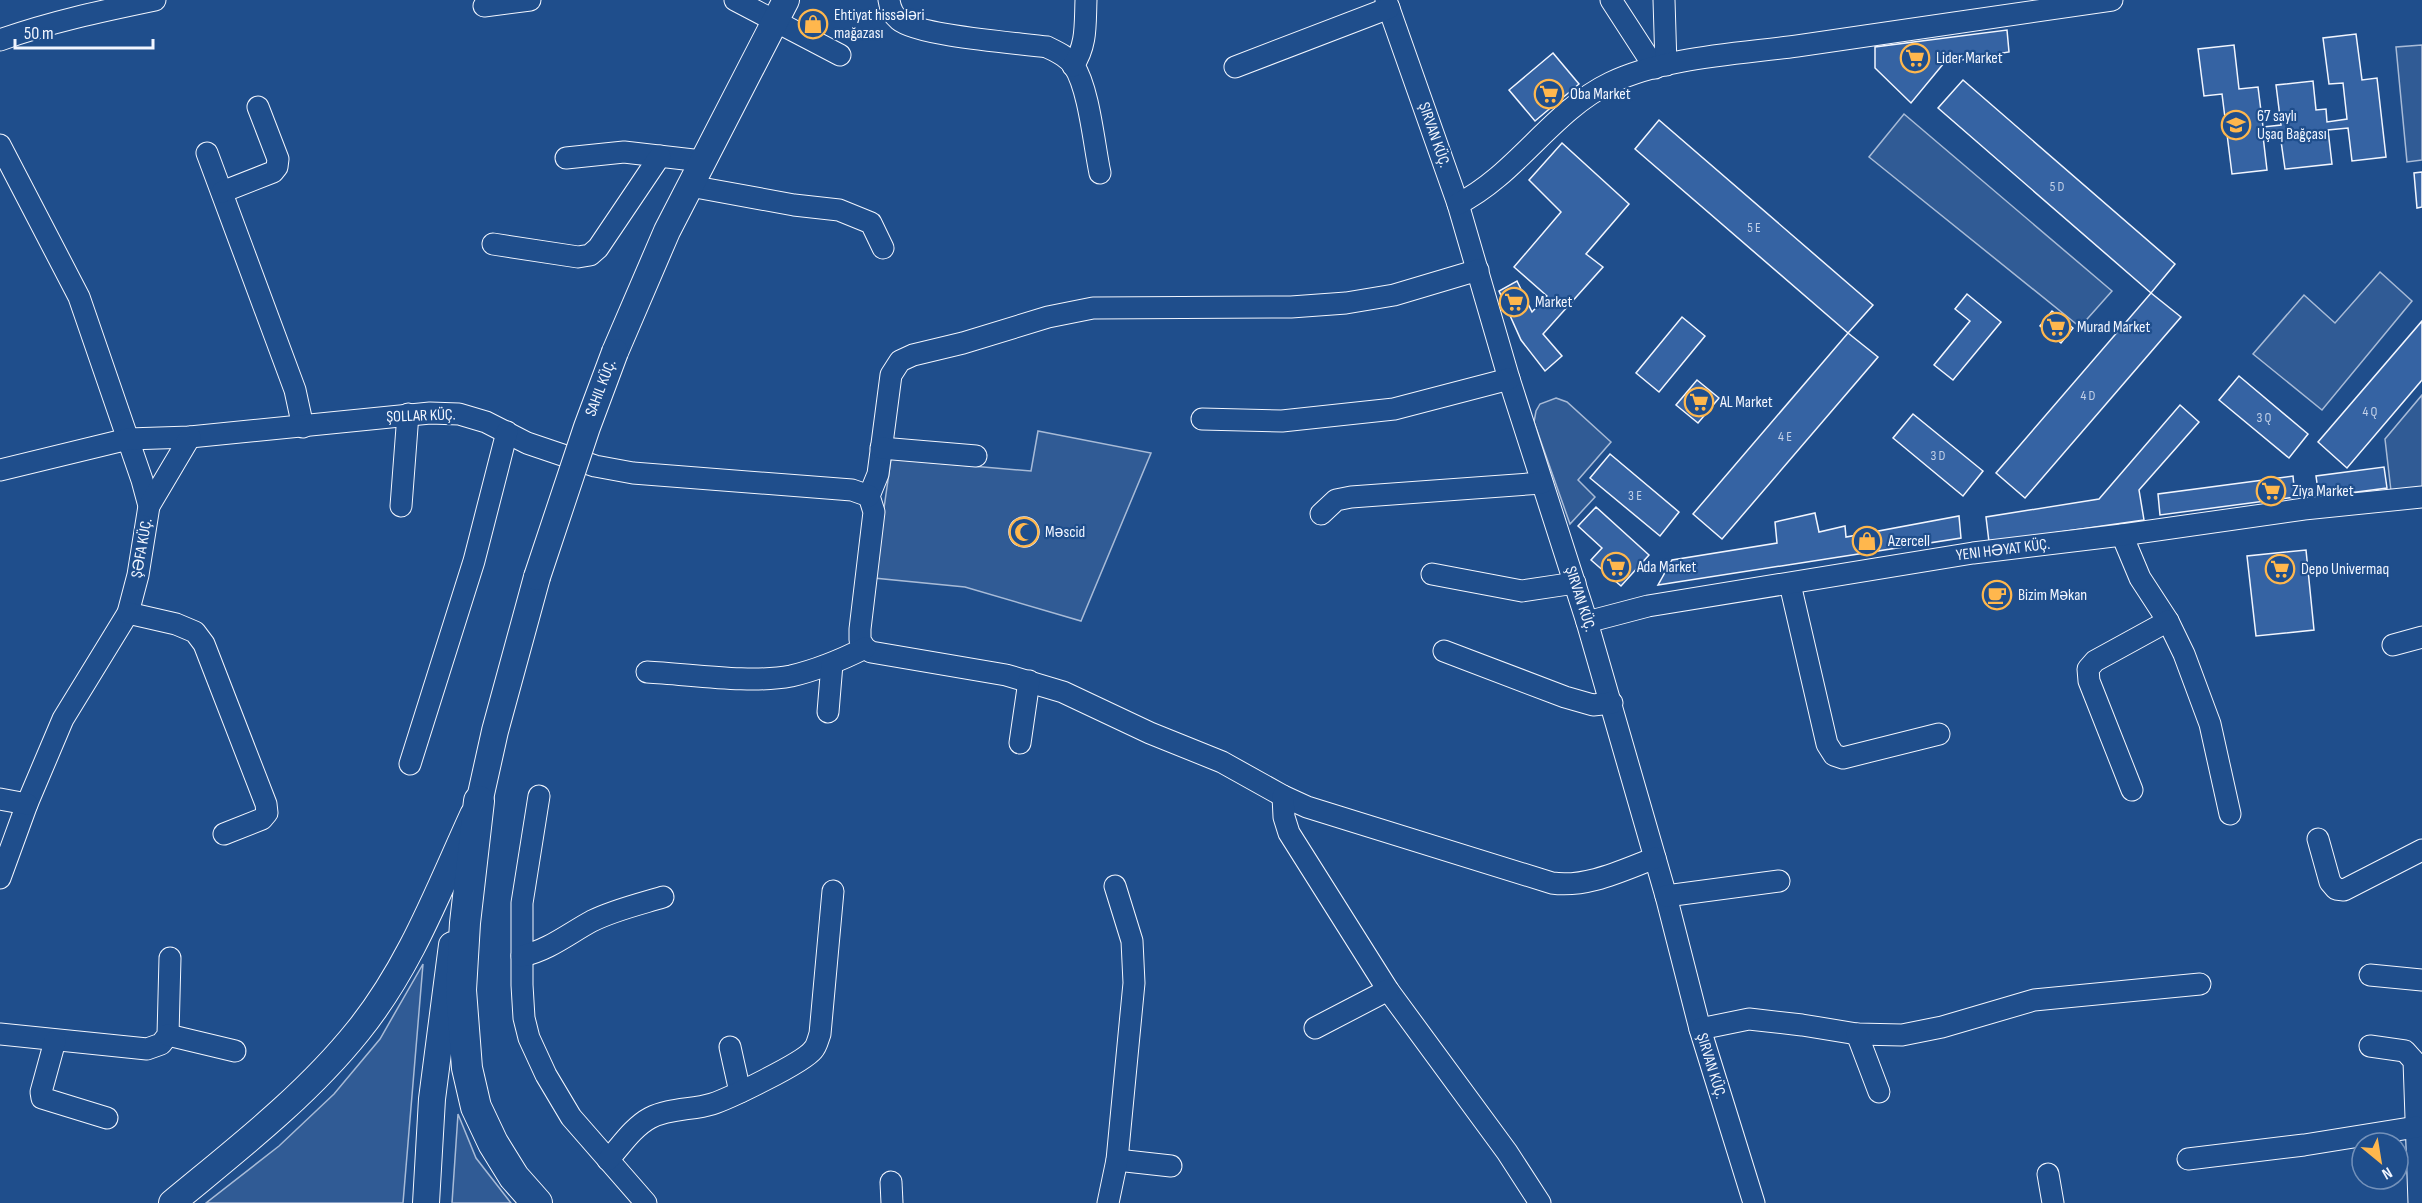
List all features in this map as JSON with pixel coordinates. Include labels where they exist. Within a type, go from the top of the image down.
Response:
[{"type":"highway","points":[[479,801],[465,923],[461,990],[467,1068],[476,1107],[493,1143],[514,1177],[537,1203]]},
{"type":"main road","name":"SAHIL KÜÇ.","points":[[479,801],[537,577],[587,427],[615,352],[641,290],[702,161],[780,10]]},
{"type":"main road","points":[[172,1203],[314,1081],[359,1030],[388,988],[417,938],[479,801]]},
{"type":"main road","points":[[426,1203],[432,1099],[442,1012],[454,931],[479,801]]},
{"type":"street","points":[[0,40],[35,27],[70,9],[155,0]]},
{"type":"street","points":[[484,6],[530,0]]},
{"type":"street","points":[[735,0],[780,10],[840,55]]},
{"type":"street","points":[[889,0],[890,8],[899,21],[919,30],[1047,47],[1063,55],[1073,66],[1082,82],[1100,173]]},
{"type":"street","points":[[1073,66],[1082,54],[1085,41],[1086,0]]},
{"type":"street","points":[[1611,0],[1660,67]]},
{"type":"street","points":[[1660,67],[1664,0]]},
{"type":"street","points":[[1458,204],[1491,184],[1584,99],[1608,84],[1634,73],[1660,67],[2112,0]]},
{"type":"street","points":[[1235,67],[1388,4]]},
{"type":"street","name":"ŞIRVAN KÜÇ.","points":[[1388,4],[1458,204],[1509,379],[1612,703],[1700,1029],[1754,1203]]},
{"type":"street","points":[[222,192],[273,172],[277,167],[278,159],[258,107]]},
{"type":"street","name":"ŞƏFA KÜÇ.","points":[[0,144],[79,297],[149,506],[138,575],[128,613],[63,719],[27,804],[0,878]]},
{"type":"street","points":[[566,158],[624,152],[702,161]]},
{"type":"street","points":[[207,153],[296,390],[303,427]]},
{"type":"street","points":[[493,244],[578,257],[590,255],[598,248],[660,156]]},
{"type":"street","points":[[690,186],[794,205],[839,210],[871,223],[883,248]]},
{"type":"street","points":[[1478,270],[1394,295],[1346,303],[1291,307],[1093,308],[1048,317],[963,344],[912,355],[900,361],[891,375],[878,474],[869,496],[874,512],[860,629],[861,640],[865,648],[871,652],[964,667],[1029,681],[1063,692],[1150,733],[1222,762],[1307,807],[1552,883],[1569,886],[1588,882],[1655,858]]},
{"type":"street","points":[[1202,419],[1282,421],[1394,409],[1509,379]]},
{"type":"street","points":[[401,506],[408,414]]},
{"type":"street","name":"ŞOLLAR KÜÇ.","points":[[0,470],[128,439],[190,437],[303,427],[408,414],[459,414],[486,422],[527,443],[595,466],[633,473],[852,490],[869,496]]},
{"type":"street","points":[[410,764],[474,561],[507,432]]},
{"type":"street","points":[[149,506],[190,437]]},
{"type":"street","points":[[880,448],[976,456]]},
{"type":"street","points":[[1321,513],[1336,501],[1351,496],[1542,483]]},
{"type":"street","name":"YENI HƏYAT KÜÇ.","points":[[1587,622],[1648,606],[1973,553],[2304,509],[2422,497]]},
{"type":"street","points":[[2122,535],[2140,578],[2168,621],[2184,654],[2210,724],[2230,814]]},
{"type":"street","points":[[1432,574],[1522,591],[1575,583]]},
{"type":"street","points":[[1790,584],[1827,744],[1834,755],[1843,758],[1939,734]]},
{"type":"street","points":[[128,613],[177,624],[195,632],[204,644],[266,804],[267,813],[262,819],[224,834]]},
{"type":"street","points":[[2132,790],[2089,681],[2088,669],[2095,661],[2168,621]]},
{"type":"street","points":[[2393,645],[2422,638]]},
{"type":"street","points":[[647,672],[760,678],[790,676],[832,664],[865,648]]},
{"type":"street","points":[[1444,651],[1565,698],[1593,705],[1612,703]]},
{"type":"street","points":[[828,712],[832,664]]},
{"type":"street","points":[[1020,743],[1029,681]]},
{"type":"street","points":[[539,796],[522,903],[524,1018],[530,1038],[556,1094],[571,1117],[646,1203]]},
{"type":"street","points":[[1283,796],[1284,817],[1290,833],[1388,990],[1507,1152],[1539,1203]]},
{"type":"street","points":[[0,799],[27,804]]},
{"type":"street","points":[[2318,839],[2330,882],[2336,889],[2344,890],[2422,850]]},
{"type":"street","points":[[1666,897],[1779,881]]},
{"type":"street","points":[[1108,1203],[1117,1160],[1134,983],[1132,940],[1115,886]]},
{"type":"street","points":[[608,1160],[635,1130],[650,1118],[712,1104],[740,1092],[804,1058],[814,1050],[820,1034],[833,891]]},
{"type":"street","points":[[522,956],[537,953],[560,942],[592,921],[663,897]]},
{"type":"street","points":[[0,1034],[147,1049],[161,1044],[168,1035],[170,958]]},
{"type":"street","points":[[2370,975],[2422,980]]},
{"type":"street","points":[[1700,1029],[1749,1019],[1857,1034],[1902,1035],[1942,1027],[2034,1000],[2200,984]]},
{"type":"street","points":[[1315,1028],[1388,990]]},
{"type":"street","points":[[1857,1034],[1879,1092]]},
{"type":"street","points":[[168,1035],[235,1051]]},
{"type":"street","points":[[55,1041],[41,1092],[42,1098],[107,1118]]},
{"type":"street","points":[[2370,1046],[2405,1050],[2414,1061],[2419,1203]]},
{"type":"street","points":[[730,1047],[740,1092]]},
{"type":"street","points":[[2188,1160],[2416,1127]]},
{"type":"street","points":[[1117,1160],[1171,1166]]},
{"type":"street","points":[[2048,1174],[2053,1203]]},
{"type":"shaded area","points":[[2422,45],[2422,160],[2407,162],[2396,47]]},
{"type":"shaded area","points":[[1904,114],[2112,291],[2080,327],[1869,157]]},
{"type":"shaded area","points":[[2380,272],[2412,301],[2322,410],[2253,354],[2304,295],[2335,323]]},
{"type":"shaded area","points":[[2422,395],[2422,487],[2391,491],[2385,439]]},
{"type":"shaded area","points":[[1556,398],[1567,402],[1611,442],[1578,480],[1595,497],[1570,524],[1534,422],[1540,404]]},
{"type":"shaded area","points":[[1038,431],[1151,453],[1081,621],[965,587],[874,578],[891,459],[1031,471]]},
{"type":"shaded area","points":[[423,964],[403,1203],[206,1203],[279,1146],[334,1094],[380,1039]]},
{"type":"shaded area","points":[[458,1114],[476,1158],[511,1203],[452,1203]]},
{"type":"building","points":[[2007,30],[2009,52],[1944,63],[1911,103],[1875,68],[1875,47]]},
{"type":"building","points":[[2356,34],[2362,80],[2377,78],[2386,157],[2352,161],[2348,128],[2328,130],[2332,164],[2285,169],[2280,134],[2263,136],[2267,170],[2232,174],[2222,94],[2204,96],[2198,49],[2234,45],[2239,89],[2258,87],[2263,127],[2281,125],[2276,85],[2313,81],[2316,110],[2326,109],[2327,122],[2347,119],[2343,83],[2329,84],[2323,38]]},
{"type":"building","points":[[1553,53],[1579,84],[1535,121],[1509,90]]},
{"type":"building","points":[[1963,80],[2175,264],[2151,293],[1938,108]]},
{"type":"building","points":[[1659,120],[1873,305],[1848,333],[1635,149]]},
{"type":"building","points":[[1562,143],[1629,204],[1586,254],[1603,267],[1543,334],[1562,356],[1545,371],[1521,340],[1499,291],[1517,281],[1532,312],[1547,296],[1514,267],[1561,212],[1529,180]]},
{"type":"building","points":[[2422,172],[2422,207],[2417,208],[2414,173]]},
{"type":"building","points":[[2151,293],[2181,317],[2025,498],[1996,473]]},
{"type":"building","points":[[1967,294],[2001,322],[1953,380],[1934,365],[1970,321],[1955,309]]},
{"type":"building","name":"Murad Market","points":[[2052,311],[2073,328],[2061,343],[2040,326]]},
{"type":"building","points":[[1682,317],[1705,336],[1659,392],[1636,373]]},
{"type":"building","points":[[2422,321],[2422,380],[2347,468],[2318,442]]},
{"type":"building","points":[[1848,333],[1878,357],[1722,539],[1693,514]]},
{"type":"building","points":[[2239,376],[2308,434],[2289,458],[2219,400]]},
{"type":"building","points":[[1697,380],[1719,398],[1698,423],[1676,405]]},
{"type":"building","points":[[2180,405],[2199,422],[2139,490],[2144,520],[1989,542],[1986,517],[2099,499]]},
{"type":"building","points":[[1913,414],[1983,471],[1963,496],[1893,438]]},
{"type":"building","points":[[1610,454],[1679,512],[1660,536],[1590,478]]},
{"type":"building","points":[[2384,467],[2387,488],[2319,497],[2316,476]]},
{"type":"building","points":[[2293,476],[2295,497],[2160,515],[2158,494]]},
{"type":"building","points":[[1596,507],[1649,555],[1621,586],[1591,560],[1602,548],[1578,526]]},
{"type":"building","points":[[1815,513],[1819,532],[1845,526],[1846,537],[1959,516],[1961,538],[1658,585],[1672,560],[1777,543],[1775,522]]},
{"type":"building","points":[[1024,517],[1035,521],[1039,532],[1035,543],[1024,547],[1013,543],[1009,532],[1013,521]]},
{"type":"building","points":[[2306,550],[2314,630],[2256,636],[2247,556]]},
{"type":"place","name":"Ehtiyat hissələri mağazası","points":[[813,24]]},
{"type":"place","name":"Lider Market","points":[[1915,58]]},
{"type":"place","name":"Oba Market","points":[[1549,94]]},
{"type":"place","name":"67 saylı Uşaq Bağçası","points":[[2236,125]]},
{"type":"place","name":"Market","points":[[1514,302]]},
{"type":"place","name":"Murad Market","points":[[2056,327]]},
{"type":"place","name":"AL Market","points":[[1699,402]]},
{"type":"place","name":"Ziya Market","points":[[2271,491]]},
{"type":"place","name":"Məscid","points":[[1024,532]]},
{"type":"place","name":"Azercell","points":[[1867,541]]},
{"type":"place","name":"Ada Market","points":[[1616,567]]},
{"type":"place","name":"Depo Univermaq","points":[[2280,569]]},
{"type":"place","name":"Bizim Məkan","points":[[1997,595]]}]
